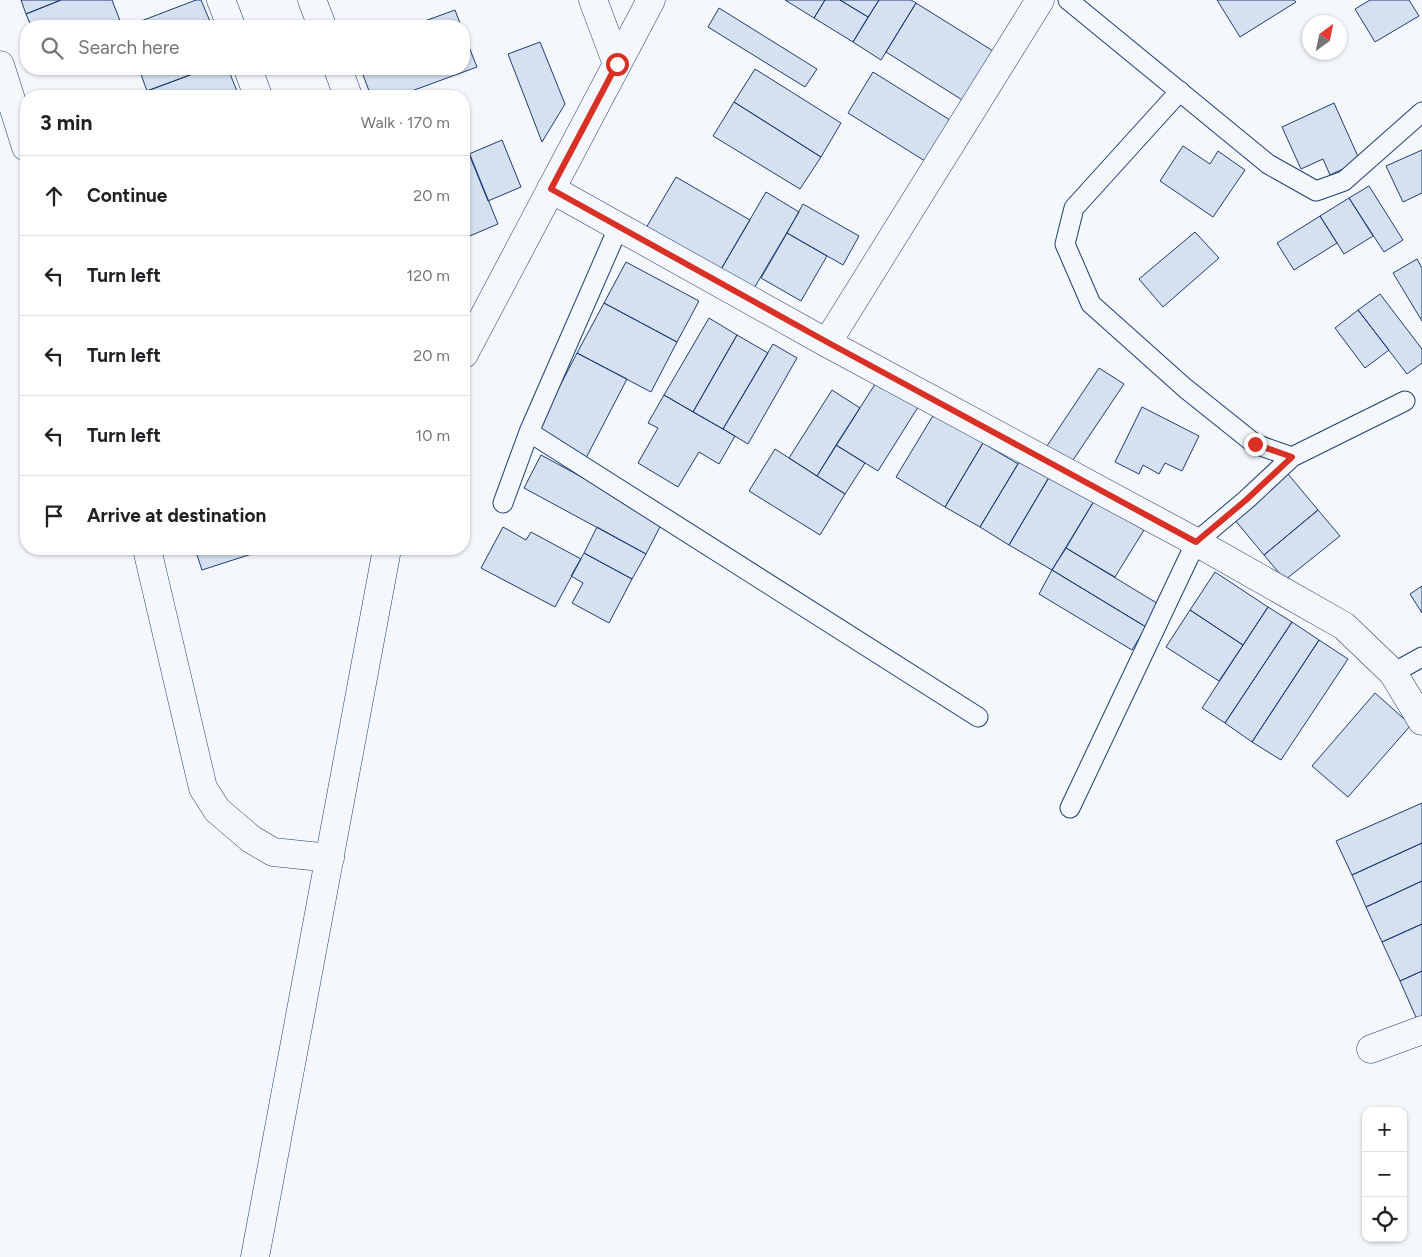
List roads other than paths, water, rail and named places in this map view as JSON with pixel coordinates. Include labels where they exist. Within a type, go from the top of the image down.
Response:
[{"type":"street","points":[[221,0],[229,20]]},
{"type":"street","points":[[312,0],[320,20]]},
{"type":"street","points":[[593,0],[617,64]]},
{"type":"street","points":[[470,343],[651,0]]},
{"type":"street","points":[[827,342],[1040,0]]},
{"type":"street","points":[[0,65],[20,128]]},
{"type":"street","points":[[250,75],[256,90]]},
{"type":"street","points":[[340,75],[346,90]]},
{"type":"street","points":[[551,189],[827,342],[1196,542],[1344,626],[1393,674],[1422,721]]},
{"type":"street","points":[[148,555],[203,788],[217,810],[251,839],[274,852],[330,858]]},
{"type":"street","points":[[255,1257],[386,555]]},
{"type":"street","points":[[1371,1048],[1422,1030]]},
{"type":"lane","points":[[1068,0],[1268,164],[1316,192],[1344,181],[1422,112]]},
{"type":"lane","points":[[1180,91],[1074,208],[1065,244],[1091,304],[1185,388],[1255,444],[1292,457]]},
{"type":"lane","points":[[503,503],[529,432],[619,226]]},
{"type":"lane","points":[[1070,808],[1196,542],[1246,500],[1292,457],[1405,401]]},
{"type":"lane","points":[[529,432],[978,717]]},
{"type":"lane","points":[[1393,674],[1422,657]]}]
